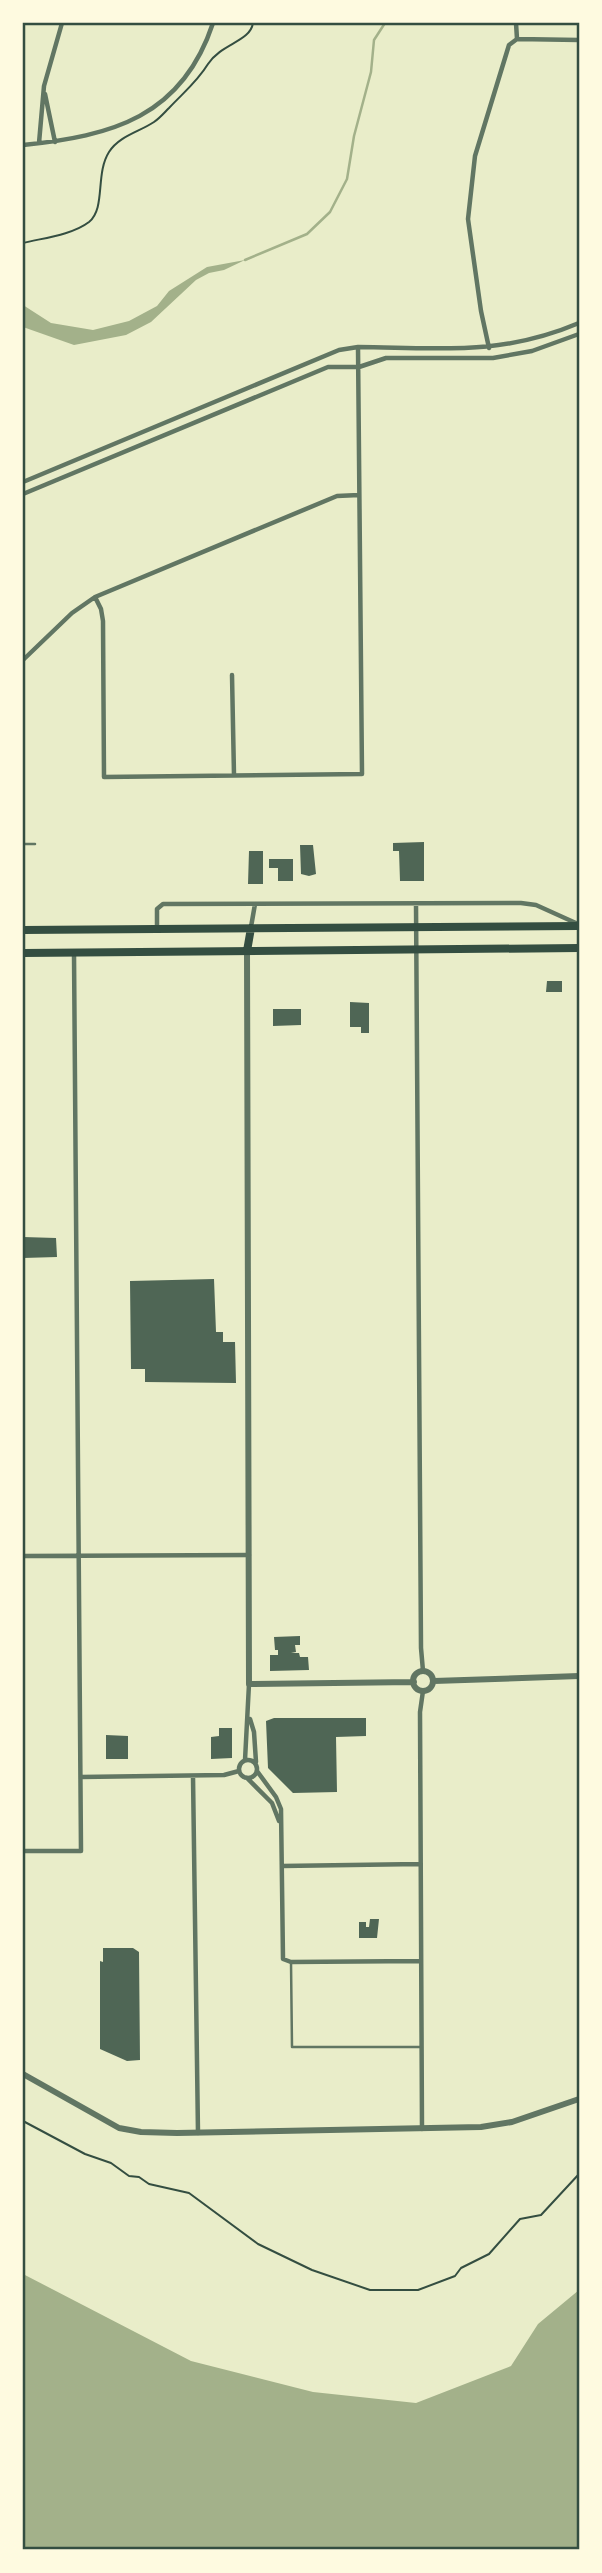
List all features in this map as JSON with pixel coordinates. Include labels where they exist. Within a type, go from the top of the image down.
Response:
[{"type":"main road","points":[[23,930],[579,925]]},
{"type":"main road","points":[[247,951],[251,928]]},
{"type":"main road","points":[[23,953],[579,948]]},
{"type":"street","points":[[39,144],[44,86],[62,23]]},
{"type":"street","points":[[23,145],[55,142],[104,132],[136,118],[164,99],[195,61],[213,23]]},
{"type":"street","points":[[516,23],[517,39]]},
{"type":"street","points":[[489,348],[468,219],[475,156],[509,45],[517,39],[579,40]]},
{"type":"street","points":[[44,86],[55,142]]},
{"type":"street","points":[[23,482],[339,350],[358,347],[489,348],[536,340],[579,323]]},
{"type":"street","points":[[23,494],[328,367],[359,367],[386,358],[473,360],[512,355],[549,346],[579,334]]},
{"type":"street","points":[[94,597],[101,609],[103,621],[104,777],[362,774],[358,347]]},
{"type":"street","points":[[23,660],[72,613],[94,597],[337,496],[359,495]]},
{"type":"street","points":[[232,675],[234,775]]},
{"type":"street","points":[[158,928],[157,909],[163,904],[521,903],[536,905],[579,925]]},
{"type":"street","points":[[251,928],[256,904]]},
{"type":"street","points":[[416,904],[423,1671]]},
{"type":"street","points":[[239,1772],[240,1765],[245,1760],[249,1715],[247,951]]},
{"type":"street","points":[[23,1851],[81,1851],[74,952]]},
{"type":"street","points":[[23,1556],[248,1555]]},
{"type":"street","points":[[423,1671],[429,1673],[434,1681],[429,1689],[423,1691],[416,1688],[414,1682],[417,1673],[423,1671]]},
{"type":"street","points":[[434,1681],[579,1676]]},
{"type":"street","points":[[249,1684],[414,1682]]},
{"type":"street","points":[[422,2129],[420,1712],[423,1691]]},
{"type":"street","points":[[247,1778],[254,1776],[256,1768],[254,1732],[249,1715]]},
{"type":"street","points":[[245,1760],[251,1760],[280,1805],[283,1959],[291,1962],[421,1961]]},
{"type":"street","points":[[81,1777],[193,1776],[239,1772]]},
{"type":"street","points":[[239,1772],[272,1803],[277,1812],[281,1832]]},
{"type":"street","points":[[193,1776],[198,2133]]},
{"type":"street","points":[[282,1866],[420,1864]]},
{"type":"street","points":[[23,2074],[126,2130],[198,2133],[422,2129],[501,2124],[579,2099]]},
{"type":"lane","points":[[23,844],[35,844]]},
{"type":"lane","points":[[291,1962],[292,2047],[421,2047]]},
{"type":"path","points":[[23,243],[75,229],[90,221],[98,208],[102,166],[113,146],[160,118],[189,90],[217,53],[249,34],[253,23]]},
{"type":"path","points":[[23,2121],[111,2164],[129,2176],[139,2177],[149,2184],[189,2193],[258,2244],[312,2270],[370,2290],[418,2290],[455,2276],[461,2267],[489,2254],[520,2219],[541,2215],[579,2174]]},
{"type":"shaded area","points":[[245,260],[196,280],[151,322],[126,335],[74,345],[23,327],[23,305],[51,323],[93,330],[129,321],[157,306],[169,291],[207,267]]},
{"type":"shaded area","points":[[23,2274],[191,2361],[313,2392],[416,2403],[511,2366],[538,2324],[579,2290],[579,2550],[23,2550]]},
{"type":"building","points":[[424,842],[424,881],[400,881],[399,851],[393,851],[393,843]]},
{"type":"building","points":[[300,845],[313,845],[316,874],[301,874]]},
{"type":"building","points":[[249,851],[263,851],[263,884],[248,884]]},
{"type":"building","points":[[269,859],[293,859],[293,881],[278,881],[278,868],[269,868]]},
{"type":"building","points":[[547,981],[562,981],[562,992],[546,992]]},
{"type":"building","points":[[350,1002],[369,1003],[369,1033],[361,1033],[361,1027],[350,1027]]},
{"type":"building","points":[[273,1009],[301,1009],[301,1025],[273,1026]]},
{"type":"building","points":[[23,1237],[56,1238],[57,1257],[23,1258]]},
{"type":"building","points":[[214,1279],[216,1332],[223,1332],[223,1342],[235,1342],[236,1383],[145,1382],[145,1369],[131,1369],[130,1281]]},
{"type":"building","points":[[300,1636],[300,1645],[295,1645],[296,1652],[291,1653],[308,1657],[309,1670],[270,1671],[270,1655],[278,1655],[274,1637]]},
{"type":"building","points":[[274,1718],[366,1718],[366,1736],[336,1737],[337,1792],[293,1793],[268,1768],[266,1721]]},
{"type":"building","points":[[219,1728],[232,1728],[232,1758],[211,1759],[211,1737],[219,1736]]},
{"type":"building","points":[[106,1735],[128,1736],[128,1759],[106,1759]]},
{"type":"building","points":[[370,1919],[379,1919],[377,1938],[359,1938],[359,1922],[366,1922],[366,1927],[369,1927]]},
{"type":"building","points":[[103,1948],[133,1948],[139,1952],[140,2060],[127,2061],[100,2049],[100,1961],[103,1962]]},
{"type":"waterway","points":[[245,260],[307,234],[330,212],[347,179],[354,136],[371,72],[374,40],[385,23]]}]
